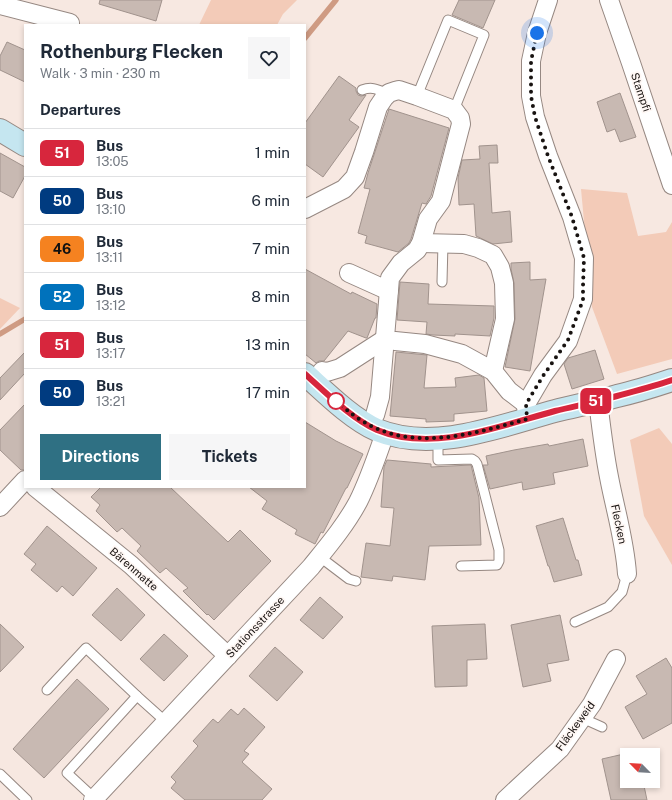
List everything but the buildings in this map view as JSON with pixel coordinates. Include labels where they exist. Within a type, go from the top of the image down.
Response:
[{"type":"main road","points":[[0,130],[24,144]]},
{"type":"main road","points":[[323,374],[336,401],[362,422],[369,426],[378,414],[397,436],[412,438],[438,438],[469,434],[526,411],[607,399],[672,380]]},
{"type":"street","points":[[323,374],[340,368],[390,340],[425,344],[462,354],[493,371],[526,411],[543,376],[568,340],[583,300],[584,258],[572,217],[548,156],[535,117],[531,96],[531,61],[537,33],[548,0]]},
{"type":"street","name":"Stampfi","points":[[609,0],[672,185]]},
{"type":"street","points":[[1,4],[70,23]]},
{"type":"street","points":[[306,208],[344,189],[355,177],[378,106],[388,94],[399,90],[454,110],[460,118],[461,124],[441,201],[428,219],[419,246],[443,243],[464,244],[478,248],[492,255],[500,267],[504,283],[505,319],[493,371]]},
{"type":"street","name":"Stationsstrasse","points":[[94,799],[320,557],[340,531],[358,502],[370,475],[380,397],[390,340],[390,278],[400,263],[419,246]]},
{"type":"street","points":[[349,273],[389,291]]},
{"type":"street","name":"Flecken","points":[[607,399],[602,434],[626,558],[627,574]]},
{"type":"street","points":[[0,506],[24,481]]},
{"type":"street","name":"Bärenmatte","points":[[36,488],[131,564],[228,656]]},
{"type":"street","name":"Fläckeweid","points":[[505,800],[560,749],[592,704],[616,659]]},
{"type":"lane","points":[[417,96],[448,20],[484,35],[454,110]]},
{"type":"lane","points":[[362,90],[373,88],[388,94]]},
{"type":"lane","points":[[442,282],[443,243]]},
{"type":"lane","points":[[438,438],[438,460],[472,459],[477,464],[499,550],[499,561],[497,566],[461,566]]},
{"type":"lane","points":[[320,557],[349,579],[356,581]]},
{"type":"lane","name":"Flecken","points":[[575,622],[608,607],[622,592],[627,574]]},
{"type":"lane","points":[[48,690],[86,648],[166,722]]},
{"type":"lane","points":[[94,799],[67,773],[137,696]]},
{"type":"lane","points":[[582,718],[602,727]]},
{"type":"lane","points":[[0,774],[27,800]]},
{"type":"shaded area","points":[[211,0],[297,0],[283,14],[278,24],[199,24]]},
{"type":"shaded area","points":[[581,189],[627,193],[638,236],[666,232],[672,222],[672,359],[617,374],[592,307]]},
{"type":"shaded area","points":[[0,298],[20,308],[0,329]]},
{"type":"shaded area","points":[[659,428],[672,444],[672,565],[644,516],[630,440]]},
{"type":"waterway","points":[[306,37],[336,0]]},
{"type":"waterway","points":[[0,334],[24,320]]},
{"type":"bus line","name":"51","points":[[306,375],[362,422],[385,433],[412,438],[441,438],[469,434],[672,380]]},
{"type":"route","points":[[336,401],[362,422],[377,430],[397,436],[412,438],[441,438],[469,434],[527,419],[526,404],[568,340],[583,300],[584,258],[572,217],[548,156],[535,117],[531,96],[531,61],[537,33]]}]
